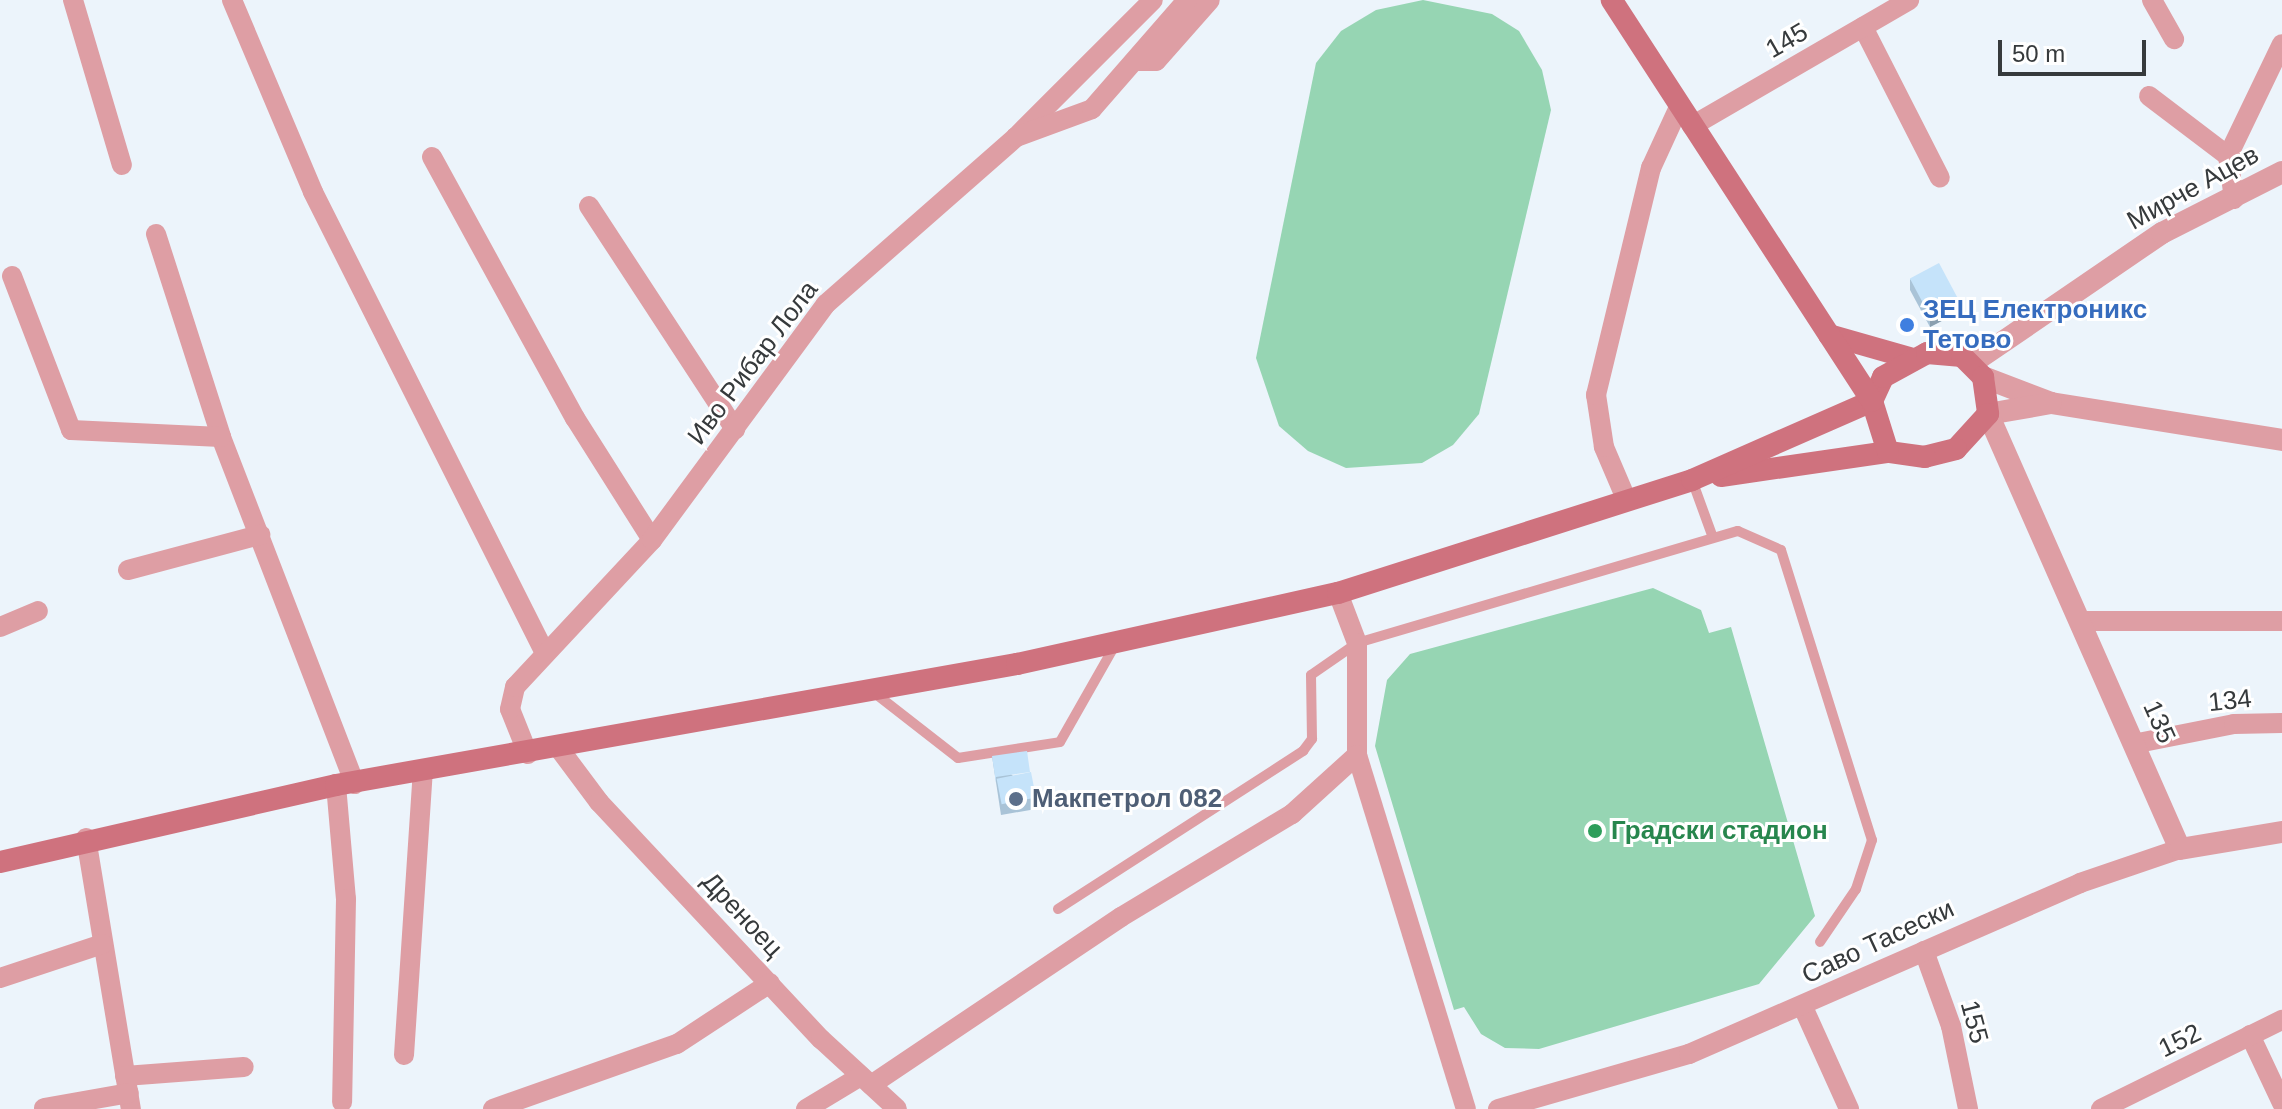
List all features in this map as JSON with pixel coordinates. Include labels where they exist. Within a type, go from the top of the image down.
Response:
[{"type":"main road","points":[[1612,0],[1872,401],[1888,452]]},
{"type":"main road","points":[[1829,335],[1910,358]]},
{"type":"main road","points":[[0,862],[86,838],[346,785],[528,754],[1118,641],[1338,593],[1692,480],[1872,401],[1883,377],[1910,358],[1942,352],[1978,370],[1988,414],[1956,449],[1925,457],[1888,452],[1692,480]]},
{"type":"street","points":[[73,0],[122,165]]},
{"type":"street","points":[[232,0],[313,192],[545,653]]},
{"type":"street","points":[[1016,137],[1153,0]]},
{"type":"street","name":"Иво Рибар Лола","points":[[528,754],[510,709],[515,687],[652,540],[826,304],[1016,137],[1092,109],[1138,61],[1187,0]]},
{"type":"street","points":[[1138,61],[1156,61],[1210,0]]},
{"type":"street","name":"145","points":[[1686,116],[1863,27],[1909,0]]},
{"type":"street","points":[[2152,0],[2174,39]]},
{"type":"street","points":[[1863,27],[1940,178]]},
{"type":"street","points":[[2234,199],[2228,156],[2282,44]]},
{"type":"street","points":[[2149,96],[2228,156]]},
{"type":"street","points":[[1627,501],[1604,447],[1596,395],[1651,168],[1686,116]]},
{"type":"street","points":[[432,157],[575,418],[652,540]]},
{"type":"street","name":"Мирче Ацев","points":[[1978,370],[2162,233],[2282,172]]},
{"type":"street","points":[[589,206],[735,429]]},
{"type":"street","points":[[156,234],[221,437],[260,535],[346,785],[342,1102]]},
{"type":"street","points":[[12,276],[71,430],[221,437]]},
{"type":"street","points":[[1978,370],[2051,403],[2282,440]]},
{"type":"street","points":[[1988,414],[2051,403]]},
{"type":"street","name":"135","points":[[1988,414],[2138,743],[2180,849]]},
{"type":"street","points":[[128,570],[260,535]]},
{"type":"street","points":[[1338,593],[1357,643],[1357,755],[1466,1109]]},
{"type":"street","points":[[0,627],[38,611]]},
{"type":"street","points":[[2080,621],[2281,617]]},
{"type":"street","name":"134","points":[[2138,743],[2234,724],[2282,723]]},
{"type":"street","name":"Дреноец","points":[[558,747],[599,802],[770,983],[897,1109]]},
{"type":"street","points":[[806,1109],[866,1080],[1121,917],[1292,814],[1357,755]]},
{"type":"street","points":[[404,1055],[423,772]]},
{"type":"street","name":"Саво Тасески","points":[[1498,1109],[1689,1054],[1803,1007],[2080,883],[2180,849],[2282,832]]},
{"type":"street","points":[[86,838],[128,1093]]},
{"type":"street","points":[[0,978],[103,944]]},
{"type":"street","name":"155","points":[[1924,951],[1951,1026],[1968,1109]]},
{"type":"street","points":[[493,1109],[677,1044],[770,983]]},
{"type":"street","points":[[1803,1007],[1849,1109]]},
{"type":"street","name":"152","points":[[2101,1109],[2282,1020]]},
{"type":"street","points":[[2250,1035],[2282,1103]]},
{"type":"street","points":[[44,1108],[244,1067]]},
{"type":"lane","points":[[1692,480],[1712,535]]},
{"type":"lane","points":[[1058,909],[1303,751],[1312,739],[1311,675],[1357,643],[1712,535],[1738,531],[1781,550],[1872,840],[1856,889],[1820,942]]},
{"type":"lane","points":[[870,689],[958,758],[1060,742],[1118,641]]},
{"type":"green space","points":[[1423,0],[1492,14],[1519,31],[1542,70],[1551,110],[1479,414],[1453,445],[1422,463],[1346,468],[1308,451],[1279,426],[1256,358],[1316,63],[1341,31],[1376,10]]},
{"type":"green space","name":"Градски стадион","points":[[1653,588],[1701,610],[1709,633],[1731,627],[1815,916],[1759,984],[1539,1049],[1505,1048],[1481,1034],[1464,1007],[1454,1010],[1375,746],[1387,680],[1410,654]]},
{"type":"building","points":[[1939,263],[1959,300],[1930,316],[1910,278]]},
{"type":"building","points":[[1027,751],[1030,772],[996,777],[996,783],[992,756]]},
{"type":"building","points":[[1031,772],[1036,798],[1002,804],[997,779]]},
{"type":"place","name":"ЗЕЦ Електроникс Тетово","points":[[1907,325]]},
{"type":"place","name":"Макпетрол 082","points":[[1016,799]]},
{"type":"place","name":"Градски стадион","points":[[1595,831]]}]
